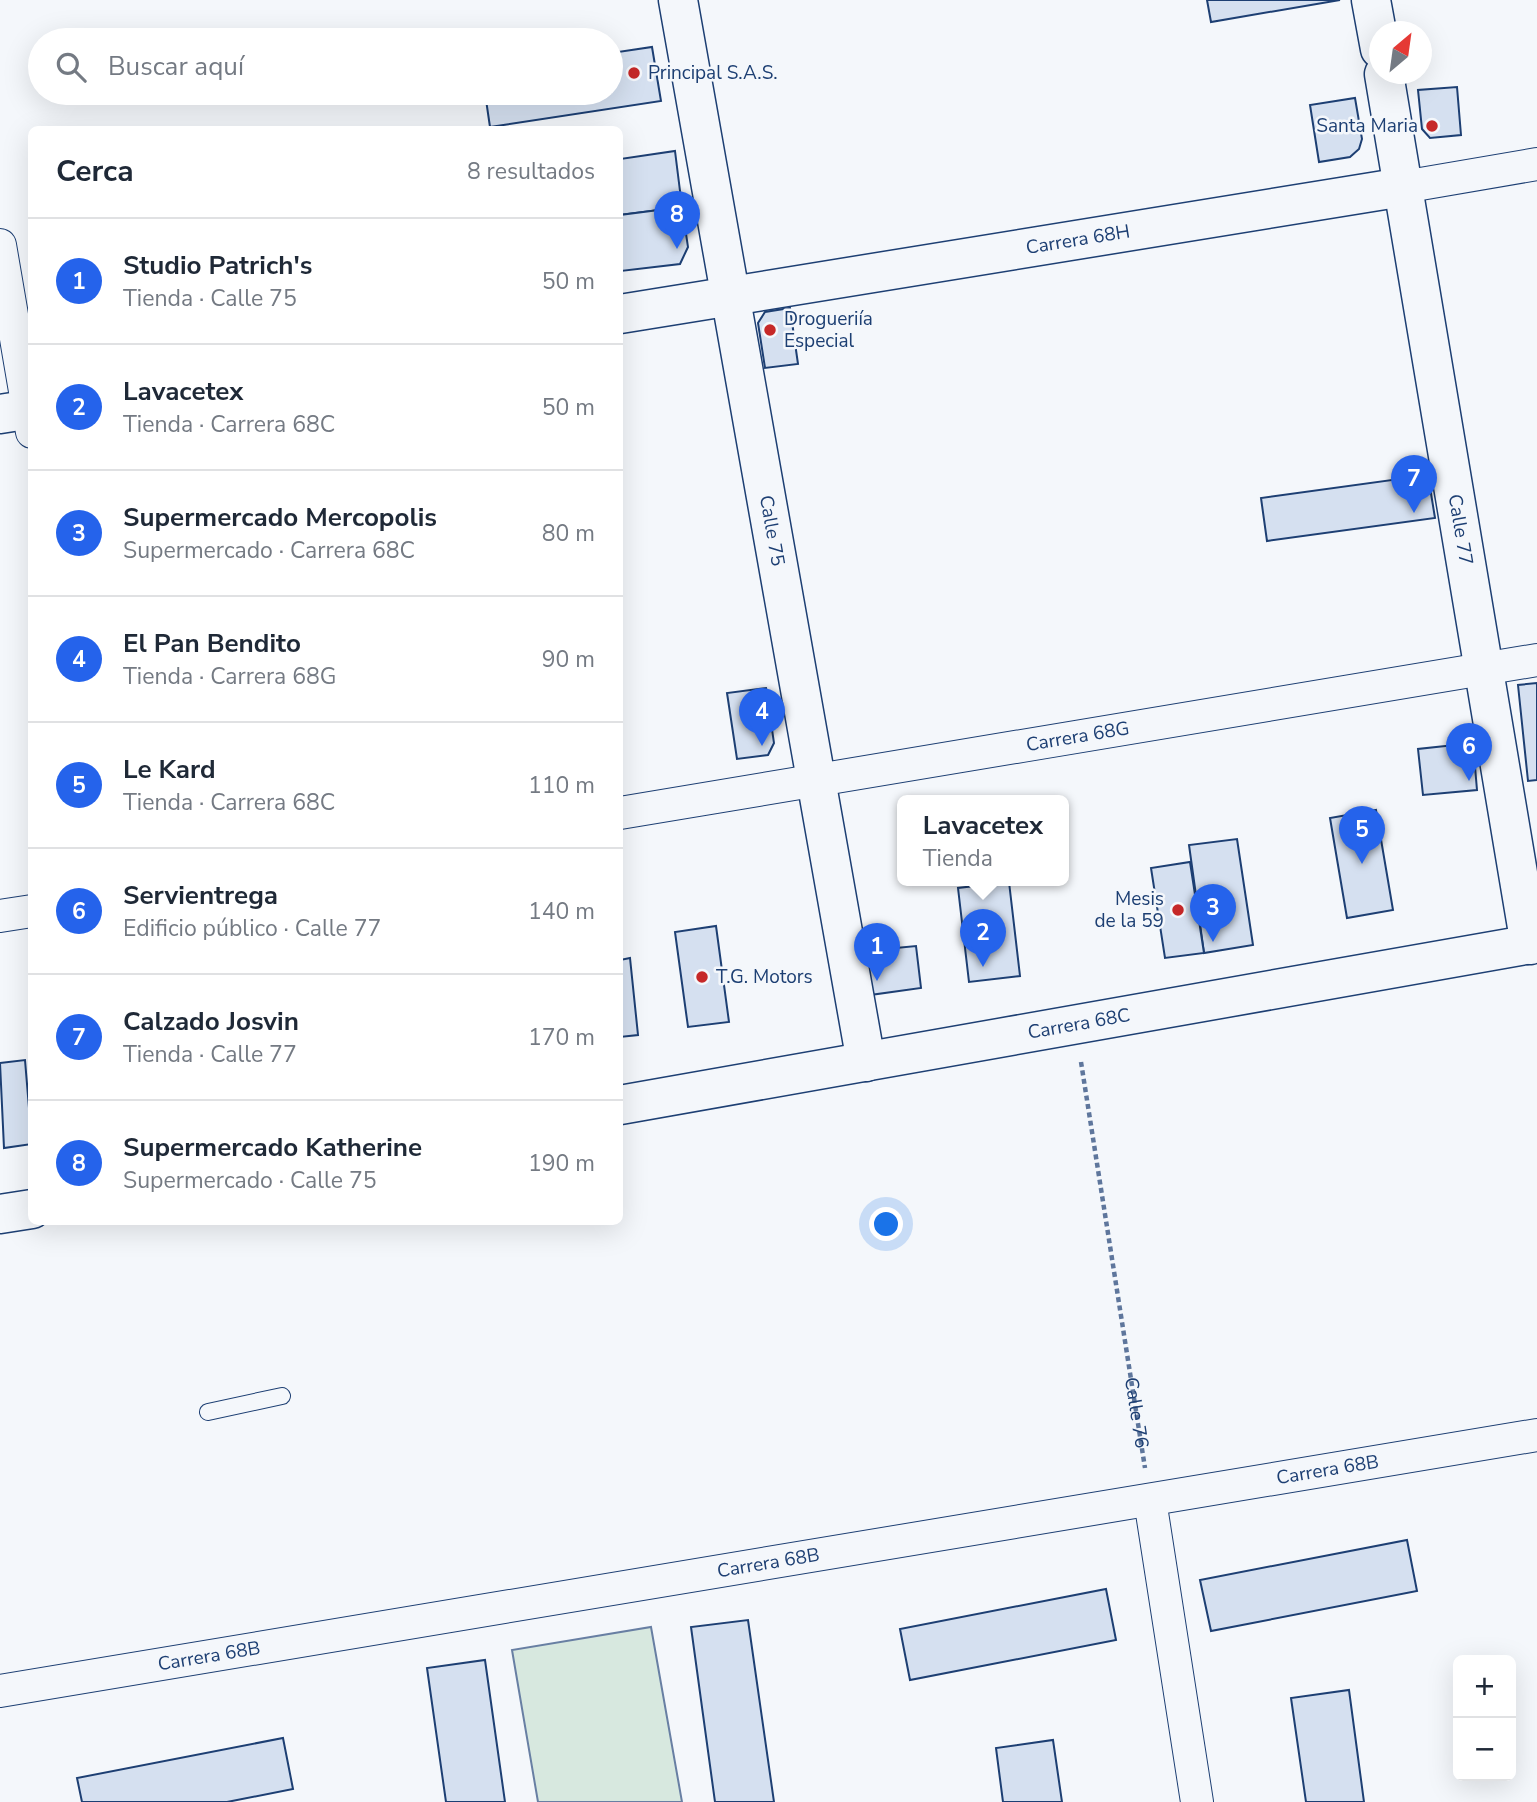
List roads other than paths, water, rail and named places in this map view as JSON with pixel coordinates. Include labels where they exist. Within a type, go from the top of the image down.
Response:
[{"type":"street","name":"Calle 75","points":[[678,0],[866,1062]]},
{"type":"street","points":[[1371,0],[1375,21]]},
{"type":"street","name":"Calle 77","points":[[1386,84],[1484,669],[1534,944]]},
{"type":"street","name":"Carrera 68H","points":[[623,314],[1537,164]]},
{"type":"street","points":[[0,245],[23,416]]},
{"type":"street","name":"Carrera 68G","points":[[623,812],[1537,660]]},
{"type":"street","points":[[0,916],[28,912]]},
{"type":"street","name":"Carrera 68C","points":[[623,1104],[1534,944]]},
{"type":"street","points":[[0,1214],[28,1210]]},
{"type":"street","name":"Carrera 68B","points":[[0,1691],[1537,1435]]},
{"type":"street","points":[[1150,1500],[1196,1802]]},
{"type":"lane","points":[[208,1412],[282,1396]]},
{"type":"place","name":"Principal S.A.S.","points":[[634,73]]},
{"type":"place","name":"Santa Maria","points":[[1432,126]]},
{"type":"place","name":"Supermercado Katherine","points":[[677,249]]},
{"type":"place","name":"Drogueriía Especial","points":[[770,330]]},
{"type":"place","name":"Calzado Josvin","points":[[1414,513]]},
{"type":"place","name":"El Pan Bendito","points":[[762,746]]},
{"type":"place","name":"Servientrega","points":[[1469,781]]},
{"type":"place","name":"Le Kard","points":[[1362,864]]},
{"type":"place","name":"Mesis de la 59","points":[[1178,910]]},
{"type":"place","name":"Supermercado Mercopolis","points":[[1213,942]]},
{"type":"place","name":"Lavacetex","points":[[983,967]]},
{"type":"place","name":"T.G. Motors","points":[[702,977]]},
{"type":"place","name":"Studio Patrich's","points":[[877,981]]}]
